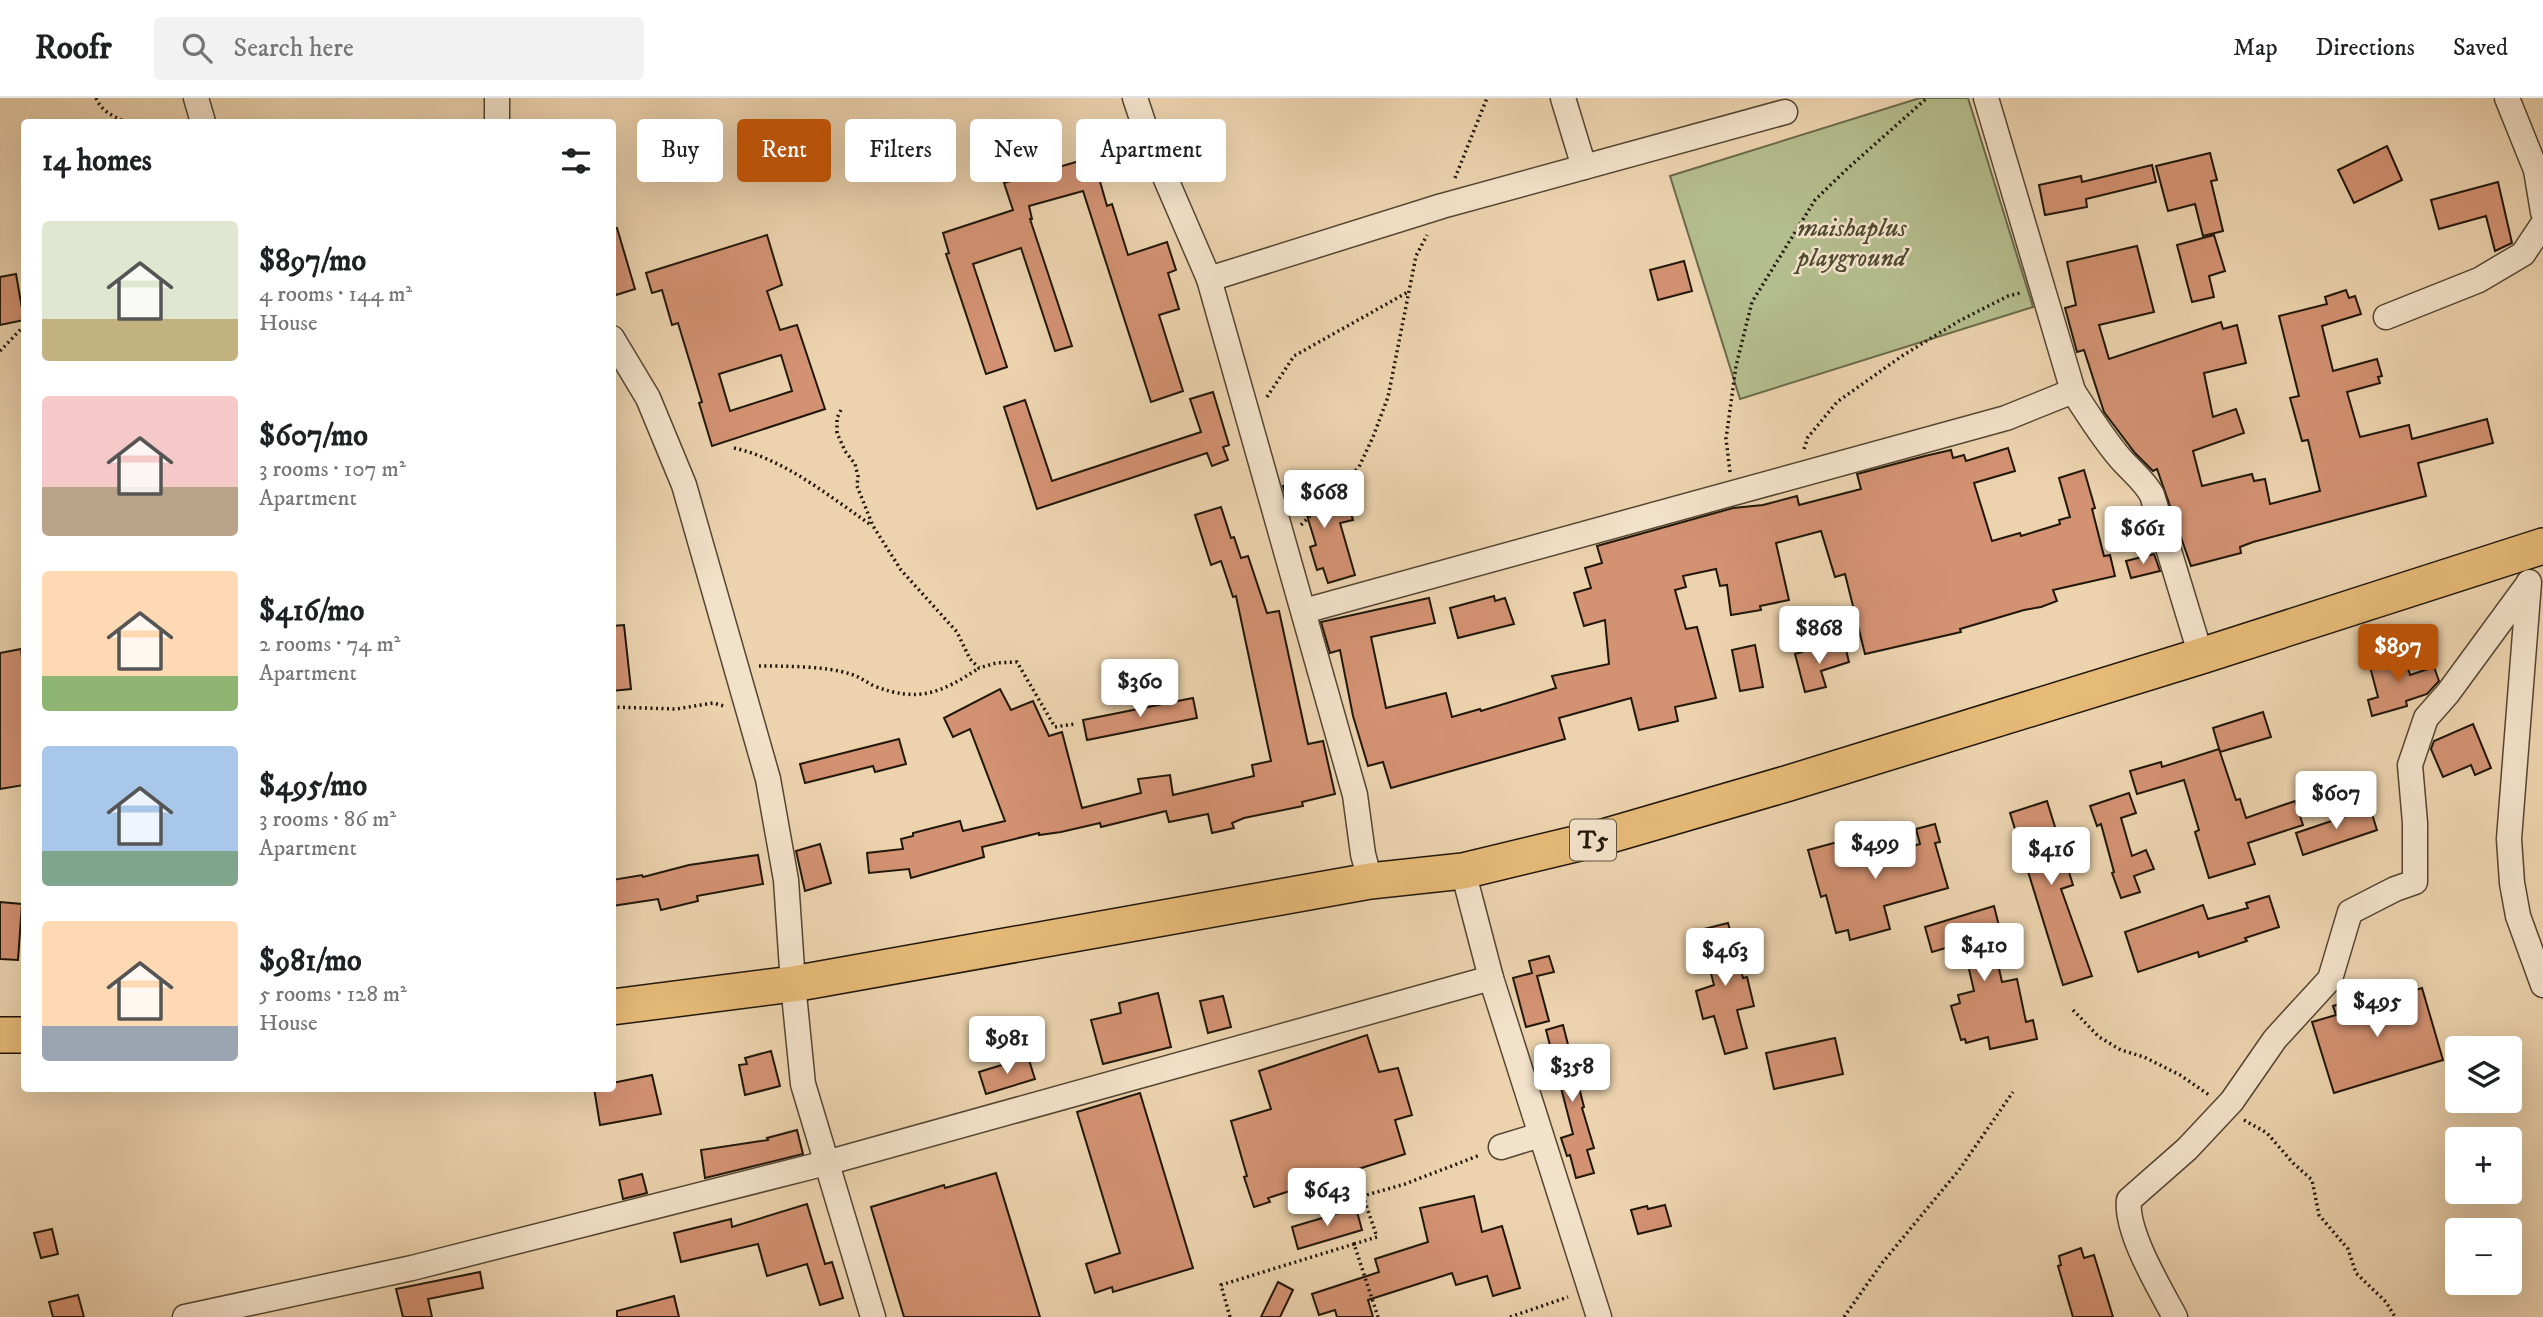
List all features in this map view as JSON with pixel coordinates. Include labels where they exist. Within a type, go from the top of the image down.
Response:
[{"type":"highway","name":"T5","points":[[616,1006],[793,984],[1370,881],[1463,871],[1663,820],[2201,656],[2537,547]]},
{"type":"highway","points":[[0,1035],[21,1035]]},
{"type":"street","points":[[196,98],[202,119]]},
{"type":"street","points":[[497,98],[498,119]]},
{"type":"street","points":[[1135,98],[1149,140],[1209,279],[1354,795],[1370,881]]},
{"type":"street","points":[[1563,98],[1584,167]]},
{"type":"street","points":[[1986,98],[2045,289],[2073,391],[2096,428],[2121,460],[2146,484],[2152,495],[2201,656]]},
{"type":"street","points":[[2507,98],[2536,170],[2543,212]]},
{"type":"street","points":[[1209,279],[1442,206],[1780,108]]},
{"type":"street","points":[[2386,317],[2479,280],[2522,254],[2543,224]]},
{"type":"street","points":[[616,345],[648,398],[684,485],[768,779],[786,880],[803,1084],[873,1317]]},
{"type":"street","points":[[1304,611],[2006,418],[2073,391]]},
{"type":"street","points":[[2537,547],[2528,584],[2509,839],[2512,883],[2518,916],[2543,985]]},
{"type":"street","points":[[2175,1317],[2140,1248],[2127,1211],[2129,1200],[2187,1149],[2224,1109],[2275,1040],[2330,979],[2350,912],[2415,882],[2415,823],[2410,765],[2426,718],[2528,584]]},
{"type":"street","points":[[1463,871],[1491,978],[1600,1317]]},
{"type":"street","points":[[185,1317],[412,1268],[826,1163],[1491,978]]},
{"type":"street","points":[[1501,1147],[1540,1135]]},
{"type":"path","points":[[96,98],[98,104],[108,113],[120,119]]},
{"type":"path","points":[[1282,544],[1359,467],[1388,397],[1416,256],[1472,141],[1487,98]]},
{"type":"path","points":[[1731,492],[1726,439],[1736,366],[1752,302],[1815,200],[1927,98]]},
{"type":"path","points":[[1796,474],[1808,437],[1837,402],[1902,356],[1959,321],[2008,296],[2045,289]]},
{"type":"path","points":[[1250,425],[1294,356],[1408,292]]},
{"type":"path","points":[[0,351],[21,329]]},
{"type":"path","points":[[841,410],[837,418],[837,433],[845,451],[855,464],[857,486],[873,526],[901,570],[957,632],[970,659],[979,668]]},
{"type":"path","points":[[734,448],[795,474],[873,526]]},
{"type":"path","points":[[736,668],[776,666],[850,673],[873,685],[906,696],[929,694],[961,680],[979,668],[996,663],[1017,662],[1055,727],[1074,724]]},
{"type":"path","points":[[616,707],[676,709],[713,703],[749,713]]},
{"type":"path","points":[[2073,1010],[2099,1037],[2121,1050],[2144,1057],[2180,1075],[2224,1109],[2267,1133],[2312,1180],[2319,1215],[2347,1249],[2356,1273],[2386,1302],[2395,1317]]},
{"type":"path","points":[[1844,1317],[1882,1263],[1959,1170],[2013,1092]]},
{"type":"path","points":[[1230,1317],[1222,1285],[1377,1237],[1363,1196],[1405,1184],[1501,1147]]},
{"type":"path","points":[[1354,1244],[1378,1317]]},
{"type":"path","points":[[1510,1317],[1590,1290]]},
{"type":"green space","name":"maishaplus playground","points":[[1920,98],[1968,98],[2033,307],[1740,399],[1670,176]]},
{"type":"building","points":[[2387,146],[2402,180],[2354,203],[2338,170]]},
{"type":"building","points":[[2210,153],[2217,180],[2211,181],[2223,231],[2203,236],[2195,204],[2168,211],[2156,166]]},
{"type":"building","points":[[1076,162],[1076,182],[1100,182],[1107,206],[1112,204],[1128,255],[1167,242],[1176,270],[1168,273],[1179,309],[1159,315],[1183,391],[1151,402],[1083,191],[1029,206],[1030,219],[1072,346],[1055,351],[1021,248],[973,264],[1007,367],[986,374],[946,254],[949,253],[943,233],[1013,210],[1004,183],[1062,182],[1062,166]]},
{"type":"building","points":[[2152,165],[2156,182],[2086,199],[2087,207],[2045,215],[2039,185],[2081,176],[2082,182]]},
{"type":"building","points":[[2498,182],[2512,243],[2495,251],[2486,216],[2439,229],[2431,200]]},
{"type":"building","points":[[616,228],[635,289],[616,295]]},
{"type":"building","points":[[767,235],[782,285],[767,291],[780,330],[797,325],[825,409],[712,446],[678,323],[672,325],[662,290],[652,293],[646,273]],"holes":[[[781,355],[792,391],[730,411],[719,374]]]},
{"type":"building","points":[[2214,235],[2225,271],[2209,276],[2214,297],[2192,302],[2177,245]]},
{"type":"building","points":[[2137,246],[2154,312],[2099,325],[2109,359],[2221,322],[2223,329],[2237,325],[2246,363],[2204,373],[2213,417],[2236,409],[2244,433],[2193,451],[2202,486],[2252,474],[2254,481],[2265,479],[2270,504],[2320,491],[2308,440],[2302,441],[2290,398],[2299,396],[2279,316],[2327,304],[2325,297],[2346,290],[2349,298],[2355,296],[2361,314],[2322,326],[2333,371],[2377,359],[2382,376],[2378,377],[2380,383],[2347,392],[2360,437],[2409,425],[2412,439],[2487,419],[2493,443],[2418,463],[2426,496],[2253,542],[2240,547],[2241,553],[2191,566],[2157,469],[2153,471],[2135,453],[2104,412],[2084,350],[2077,352],[2065,308],[2076,305],[2067,262]]},
{"type":"building","points":[[1684,261],[1692,291],[1658,300],[1650,270]]},
{"type":"building","points":[[16,274],[21,321],[0,325],[0,277]]},
{"type":"building","points":[[1213,392],[1229,445],[1223,447],[1228,460],[1212,466],[1207,453],[1037,509],[1004,407],[1025,400],[1052,481],[1201,432],[1190,399]]},
{"type":"building","points":[[2008,448],[2015,471],[1974,483],[1992,541],[2020,533],[2021,536],[2060,524],[2059,520],[2070,517],[2059,478],[2084,470],[2095,508],[2092,509],[2104,556],[2110,555],[2115,576],[2053,590],[2057,601],[1960,629],[1961,632],[1865,654],[1845,574],[1835,577],[1821,531],[1776,543],[1789,600],[1760,606],[1761,610],[1731,615],[1727,585],[1720,586],[1716,569],[1683,576],[1686,587],[1675,590],[1686,629],[1697,627],[1716,698],[1675,707],[1678,721],[1639,730],[1631,698],[1559,718],[1565,739],[1391,788],[1383,762],[1368,766],[1353,716],[1340,650],[1330,653],[1321,622],[1429,598],[1435,623],[1371,637],[1386,708],[1446,693],[1452,717],[1480,709],[1481,711],[1556,688],[1552,676],[1609,664],[1605,620],[1584,626],[1574,593],[1591,588],[1585,568],[1602,563],[1597,546],[1733,508],[1763,505],[1797,496],[1799,505],[1861,489],[1857,474],[1925,456],[1951,450],[1953,458],[1964,455],[1966,461]]},
{"type":"building","points":[[1309,479],[1316,506],[1346,497],[1353,520],[1340,523],[1355,575],[1328,583],[1323,568],[1317,570],[1310,547],[1316,545],[1305,509],[1291,513],[1283,486]]},
{"type":"building","points":[[1221,507],[1241,558],[1248,556],[1267,613],[1279,611],[1308,744],[1323,741],[1335,794],[1302,802],[1303,806],[1244,818],[1232,823],[1234,828],[1212,833],[1208,814],[1169,822],[1166,811],[1101,827],[1100,823],[1061,832],[1039,833],[982,847],[984,857],[911,878],[909,869],[869,873],[867,853],[903,849],[901,839],[913,836],[913,833],[960,821],[963,831],[1005,821],[970,729],[953,737],[944,718],[1000,689],[1011,710],[1033,701],[1049,736],[1062,732],[1082,808],[1141,793],[1138,779],[1170,775],[1173,795],[1254,776],[1252,765],[1271,761],[1236,596],[1233,597],[1221,561],[1211,565],[1195,515]]},
{"type":"building","points":[[2154,554],[2160,571],[2131,578],[2126,561]]},
{"type":"building","points":[[1494,596],[1495,601],[1505,598],[1514,624],[1458,638],[1450,608]]},
{"type":"building","points":[[624,625],[631,689],[616,691],[616,626]]},
{"type":"building","points":[[1755,645],[1763,687],[1740,691],[1732,650]]},
{"type":"building","points":[[1845,646],[1849,662],[1821,671],[1826,687],[1805,692],[1795,654],[1815,648],[1816,653]]},
{"type":"building","points":[[21,649],[21,786],[0,789],[0,653]]},
{"type":"building","points":[[2404,654],[2410,675],[2434,667],[2439,681],[2427,694],[2406,701],[2407,706],[2372,716],[2368,700],[2378,697],[2369,663]]},
{"type":"building","points":[[1193,698],[1197,718],[1087,740],[1083,720]]},
{"type":"building","points":[[2263,712],[2271,737],[2220,752],[2213,728]]},
{"type":"building","points":[[2473,724],[2491,768],[2475,775],[2471,765],[2443,777],[2431,749],[2434,741]]},
{"type":"building","points":[[899,739],[906,764],[875,772],[873,766],[805,783],[800,764]]},
{"type":"building","points":[[2219,749],[2236,800],[2240,799],[2246,818],[2295,801],[2303,825],[2248,843],[2255,864],[2209,878],[2195,832],[2199,830],[2184,780],[2137,794],[2130,771],[2161,762],[2162,767]]},
{"type":"building","points":[[2129,793],[2136,813],[2121,818],[2132,856],[2146,850],[2154,869],[2134,876],[2140,892],[2121,898],[2112,873],[2114,872],[2101,824],[2097,826],[2090,806]]},
{"type":"building","points":[[2047,801],[2073,885],[2061,889],[2092,976],[2063,985],[2010,813]]},
{"type":"building","points":[[2370,808],[2377,830],[2303,855],[2296,833]]},
{"type":"building","points":[[1935,824],[1940,842],[1935,843],[1948,888],[1884,906],[1890,929],[1850,940],[1848,930],[1836,933],[1826,895],[1821,897],[1808,850],[1856,837],[1862,860],[1920,844],[1916,829]]},
{"type":"building","points":[[820,844],[831,883],[805,891],[796,851]]},
{"type":"building","points":[[758,855],[763,884],[697,896],[698,901],[661,910],[658,899],[616,905],[616,879],[643,877],[689,865]]},
{"type":"building","points":[[2269,896],[2279,927],[2199,957],[2198,952],[2138,972],[2125,932],[2203,905],[2208,919],[2248,908],[2246,903]]},
{"type":"building","points":[[0,902],[21,904],[18,960],[0,959]]},
{"type":"building","points":[[1994,906],[2001,934],[1992,937],[2002,982],[2017,979],[2026,1022],[2033,1020],[2037,1039],[1990,1049],[1988,1037],[1966,1043],[1965,1039],[1961,1040],[1951,1006],[1960,1003],[1958,995],[1974,991],[1963,943],[1932,952],[1925,927]]},
{"type":"building","points":[[1728,923],[1743,978],[1747,977],[1754,1006],[1737,1010],[1747,1048],[1725,1054],[1714,1016],[1703,1019],[1696,991],[1714,985],[1700,930]]},
{"type":"building","points":[[1549,956],[1554,972],[1537,976],[1549,1021],[1526,1027],[1513,978],[1532,973],[1529,961]]},
{"type":"building","points":[[2422,988],[2443,1060],[2334,1093],[2312,1022],[2336,1015],[2333,1006],[2378,992],[2381,1001]]},
{"type":"building","points":[[1158,993],[1171,1047],[1103,1064],[1091,1020],[1121,1013],[1119,1003]]},
{"type":"building","points":[[1223,996],[1231,1027],[1208,1033],[1200,1001]]},
{"type":"building","points":[[1563,1025],[1594,1148],[1587,1150],[1594,1173],[1576,1178],[1570,1155],[1567,1156],[1561,1138],[1573,1134],[1546,1030]]},
{"type":"building","points":[[1367,1035],[1379,1072],[1398,1068],[1412,1115],[1395,1120],[1405,1154],[1268,1198],[1270,1202],[1254,1207],[1231,1121],[1271,1109],[1259,1071]]},
{"type":"building","points":[[1835,1038],[1843,1074],[1774,1089],[1766,1053]]},
{"type":"building","points":[[771,1051],[780,1086],[745,1095],[739,1065],[747,1064],[745,1058]]},
{"type":"building","points":[[1028,1057],[1035,1079],[986,1094],[979,1072]]},
{"type":"building","points":[[652,1075],[661,1114],[600,1125],[595,1092],[616,1092],[616,1082]]},
{"type":"building","points":[[1140,1093],[1193,1268],[1113,1292],[1112,1287],[1095,1293],[1086,1264],[1120,1253],[1077,1112]]},
{"type":"building","points":[[797,1130],[803,1154],[705,1178],[701,1150],[768,1140],[767,1138]]},
{"type":"building","points":[[996,1173],[1040,1317],[904,1317],[871,1207]]},
{"type":"building","points":[[642,1174],[647,1193],[623,1199],[619,1180]]},
{"type":"building","points":[[1474,1196],[1482,1232],[1502,1226],[1520,1288],[1493,1296],[1487,1276],[1456,1285],[1452,1273],[1368,1300],[1373,1317],[1337,1317],[1335,1310],[1319,1315],[1312,1294],[1379,1272],[1375,1259],[1428,1242],[1420,1208]]},
{"type":"building","points":[[807,1204],[825,1264],[832,1262],[843,1298],[820,1305],[807,1264],[767,1276],[758,1244],[681,1262],[674,1233],[731,1219],[732,1227]]},
{"type":"building","points":[[1665,1205],[1671,1226],[1638,1234],[1631,1210]]},
{"type":"building","points":[[1356,1208],[1362,1230],[1298,1249],[1292,1227]]},
{"type":"building","points":[[52,1229],[58,1254],[41,1258],[34,1233]]},
{"type":"building","points":[[2081,1248],[2084,1258],[2094,1255],[2113,1317],[2073,1317],[2058,1266],[2061,1265],[2059,1256]]},
{"type":"building","points":[[480,1272],[483,1288],[428,1299],[432,1317],[403,1317],[396,1289]]},
{"type":"building","points":[[1278,1282],[1293,1290],[1280,1317],[1261,1317]]},
{"type":"building","points":[[78,1295],[84,1317],[53,1317],[49,1302]]},
{"type":"building","points":[[674,1296],[679,1317],[617,1317],[617,1311]]}]
